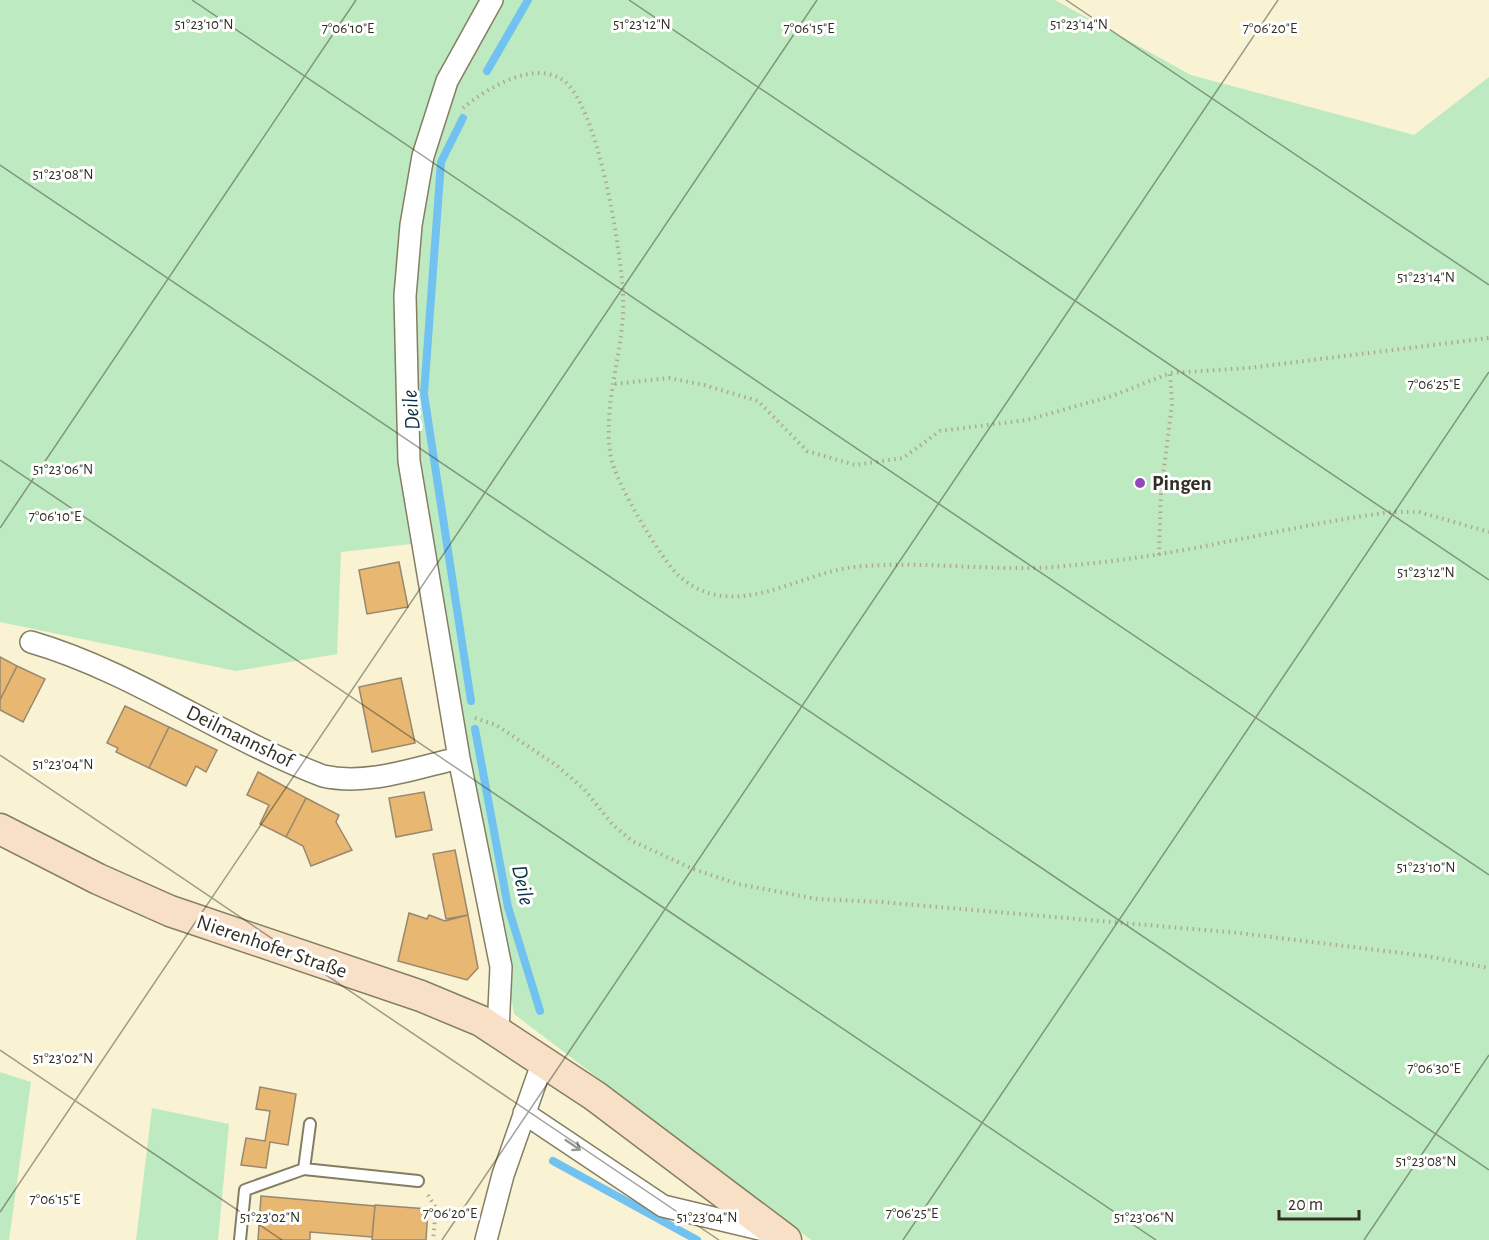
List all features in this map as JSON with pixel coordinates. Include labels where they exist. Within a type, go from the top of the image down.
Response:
[{"type":"main road","name":"Nierenhofer Straße","points":[[0,829],[98,879],[170,911],[421,996],[498,1031],[552,1067],[781,1237]]},
{"type":"street","points":[[492,0],[461,53],[435,115],[423,156],[411,225],[405,296],[406,403],[418,527],[459,758],[501,967],[498,1031]]},
{"type":"street","name":"Deilmannshof","points":[[31,642],[65,652],[114,673],[323,776],[353,779],[387,776],[459,758]]},
{"type":"street","points":[[486,1240],[503,1174],[524,1113],[552,1067]]},
{"type":"street","name":"Nierenhofer Straße","points":[[524,1113],[663,1206],[781,1237]]},
{"type":"lane","points":[[304,1169],[310,1125]]},
{"type":"lane","points":[[240,1240],[245,1190],[304,1169],[418,1181]]},
{"type":"path","points":[[435,115],[456,114],[477,96],[495,87],[535,74],[548,73],[563,81],[575,93],[584,108],[600,160],[620,265],[622,325],[611,418],[611,460],[626,496],[676,574],[702,592],[732,598],[850,568],[923,564],[1033,568],[1159,555],[1391,512],[1419,512],[1489,532]]},
{"type":"path","points":[[615,384],[669,378],[704,385],[758,402],[807,452],[855,465],[903,458],[940,431],[1027,420],[1112,396],[1170,374],[1248,368],[1489,338]]},
{"type":"path","points":[[1159,555],[1161,492],[1172,404],[1170,374]]},
{"type":"path","points":[[452,717],[481,719],[496,725],[556,765],[584,789],[612,824],[632,841],[693,870],[738,884],[817,899],[881,902],[1239,933],[1426,956],[1489,968]]},
{"type":"path","points":[[418,1181],[436,1208],[433,1240]]},
{"type":"green space","points":[[0,0],[1055,0],[1191,75],[1414,135],[1489,77],[1489,1240],[811,1240],[514,1014],[486,847],[429,542],[341,552],[337,654],[236,671],[0,622]]},
{"type":"green space","points":[[0,1072],[31,1082],[9,1240],[0,1240]]},
{"type":"green space","points":[[152,1108],[229,1124],[218,1240],[136,1240]]},
{"type":"building","points":[[399,562],[408,607],[367,614],[359,570]]},
{"type":"building","points":[[0,657],[17,666],[0,700]]},
{"type":"building","points":[[17,666],[45,679],[23,722],[0,710],[0,700]]},
{"type":"building","points":[[401,678],[415,743],[372,752],[359,687]]},
{"type":"building","points":[[125,706],[169,727],[149,768],[116,752],[118,748],[107,743]]},
{"type":"building","points":[[169,727],[217,750],[206,772],[196,766],[186,786],[149,768]]},
{"type":"building","points":[[258,772],[306,798],[286,837],[260,824],[269,805],[247,795]]},
{"type":"building","points":[[424,792],[432,830],[396,837],[389,798]]},
{"type":"building","points":[[306,798],[339,815],[336,822],[352,850],[311,866],[303,846],[286,837]]},
{"type":"building","points":[[455,850],[468,915],[446,919],[433,854]]},
{"type":"building","points":[[409,913],[427,919],[429,915],[445,921],[468,915],[478,968],[467,980],[398,961]]},
{"type":"building","points":[[260,1087],[296,1094],[288,1145],[270,1142],[266,1168],[241,1165],[246,1138],[265,1141],[270,1111],[256,1109]]},
{"type":"building","points":[[261,1196],[375,1206],[372,1237],[310,1232],[310,1240],[258,1240]]},
{"type":"building","points":[[375,1205],[428,1209],[426,1240],[372,1240]]},
{"type":"waterway","name":"Deile","points":[[487,71],[528,0]]},
{"type":"waterway","name":"Deile","points":[[463,118],[441,162],[424,394],[471,701]]},
{"type":"waterway","name":"Deile","points":[[475,729],[508,907],[540,1011]]},
{"type":"waterway","name":"Deile","points":[[553,1161],[697,1240]]},
{"type":"place","name":"Pingen","points":[[1140,483]]}]
